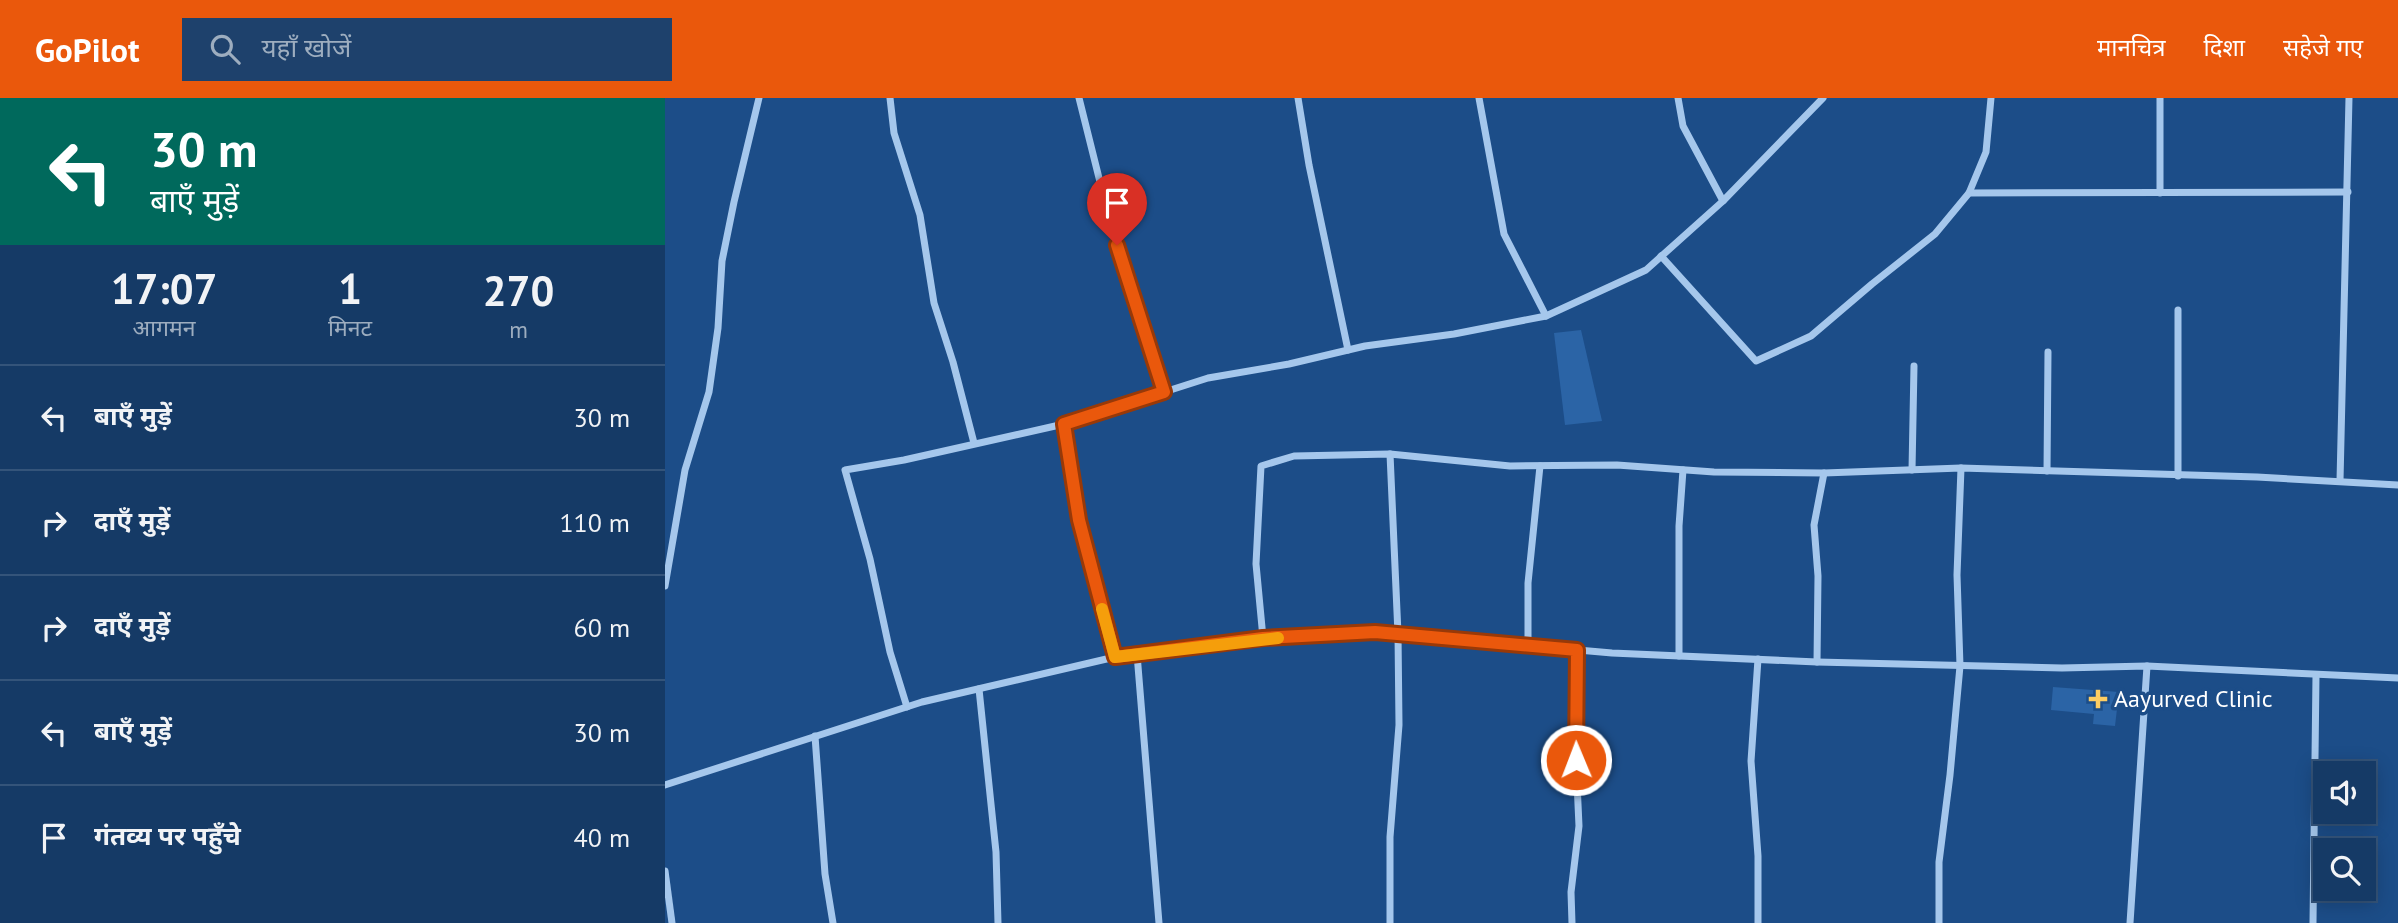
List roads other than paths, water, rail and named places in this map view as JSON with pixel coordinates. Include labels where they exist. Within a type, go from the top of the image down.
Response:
[{"type":"street","points":[[665,586],[685,470],[709,392],[718,328],[722,261],[759,98]]},
{"type":"street","points":[[890,98],[894,133],[919,215],[934,303],[974,443]]},
{"type":"street","points":[[1079,98],[1110,222],[1164,392]]},
{"type":"street","points":[[1298,98],[1309,165],[1349,350]]},
{"type":"street","points":[[1479,98],[1504,234],[1546,316]]},
{"type":"street","points":[[1678,98],[1683,126],[1723,201]]},
{"type":"street","points":[[907,707],[890,652],[870,559],[845,470],[904,460],[1064,424],[1208,378],[1349,350],[1546,316],[1646,270],[1723,201],[1823,98]]},
{"type":"street","points":[[1661,256],[1756,361],[1811,337],[1935,234],[1969,193],[1986,152],[1990,98]]},
{"type":"street","points":[[2159,98],[2159,193]]},
{"type":"street","points":[[2340,481],[2349,98]]},
{"type":"street","points":[[1969,193],[2348,192]]},
{"type":"street","points":[[2178,310],[2178,476]]},
{"type":"street","points":[[2047,352],[2047,471]]},
{"type":"street","points":[[1912,470],[1914,366]]},
{"type":"street","points":[[1064,424],[1079,520],[1115,657]]},
{"type":"street","points":[[1263,638],[1256,564],[1261,466],[1294,456],[1390,454],[1510,466],[1617,465],[1683,470],[1824,473],[1961,468],[2398,485]]},
{"type":"street","points":[[1390,454],[1399,726],[1390,837],[1390,923]]},
{"type":"street","points":[[1528,646],[1528,583],[1540,466]]},
{"type":"street","points":[[1939,923],[1939,862],[1960,666],[1958,575],[1961,468]]},
{"type":"street","points":[[1679,656],[1679,526],[1683,470]]},
{"type":"street","points":[[1817,662],[1818,576],[1814,524],[1824,473]]},
{"type":"street","points":[[665,785],[907,707],[979,689],[1115,657],[1263,638],[1375,632],[1679,656],[1960,666],[2147,666],[2398,678]]},
{"type":"street","points":[[1572,923],[1571,892],[1579,826],[1575,738],[1577,650]]},
{"type":"street","points":[[1137,654],[1159,923]]},
{"type":"street","points":[[1758,659],[1751,761],[1758,856],[1758,923]]},
{"type":"street","points":[[2130,923],[2147,666]]},
{"type":"street","points":[[2313,923],[2316,675]]},
{"type":"street","points":[[979,689],[996,852],[998,923]]},
{"type":"street","points":[[815,736],[825,874],[833,923]]},
{"type":"street","points":[[665,871],[672,923]]},
{"type":"place","name":"Aayurved Clinic","points":[[2098,699]]}]
